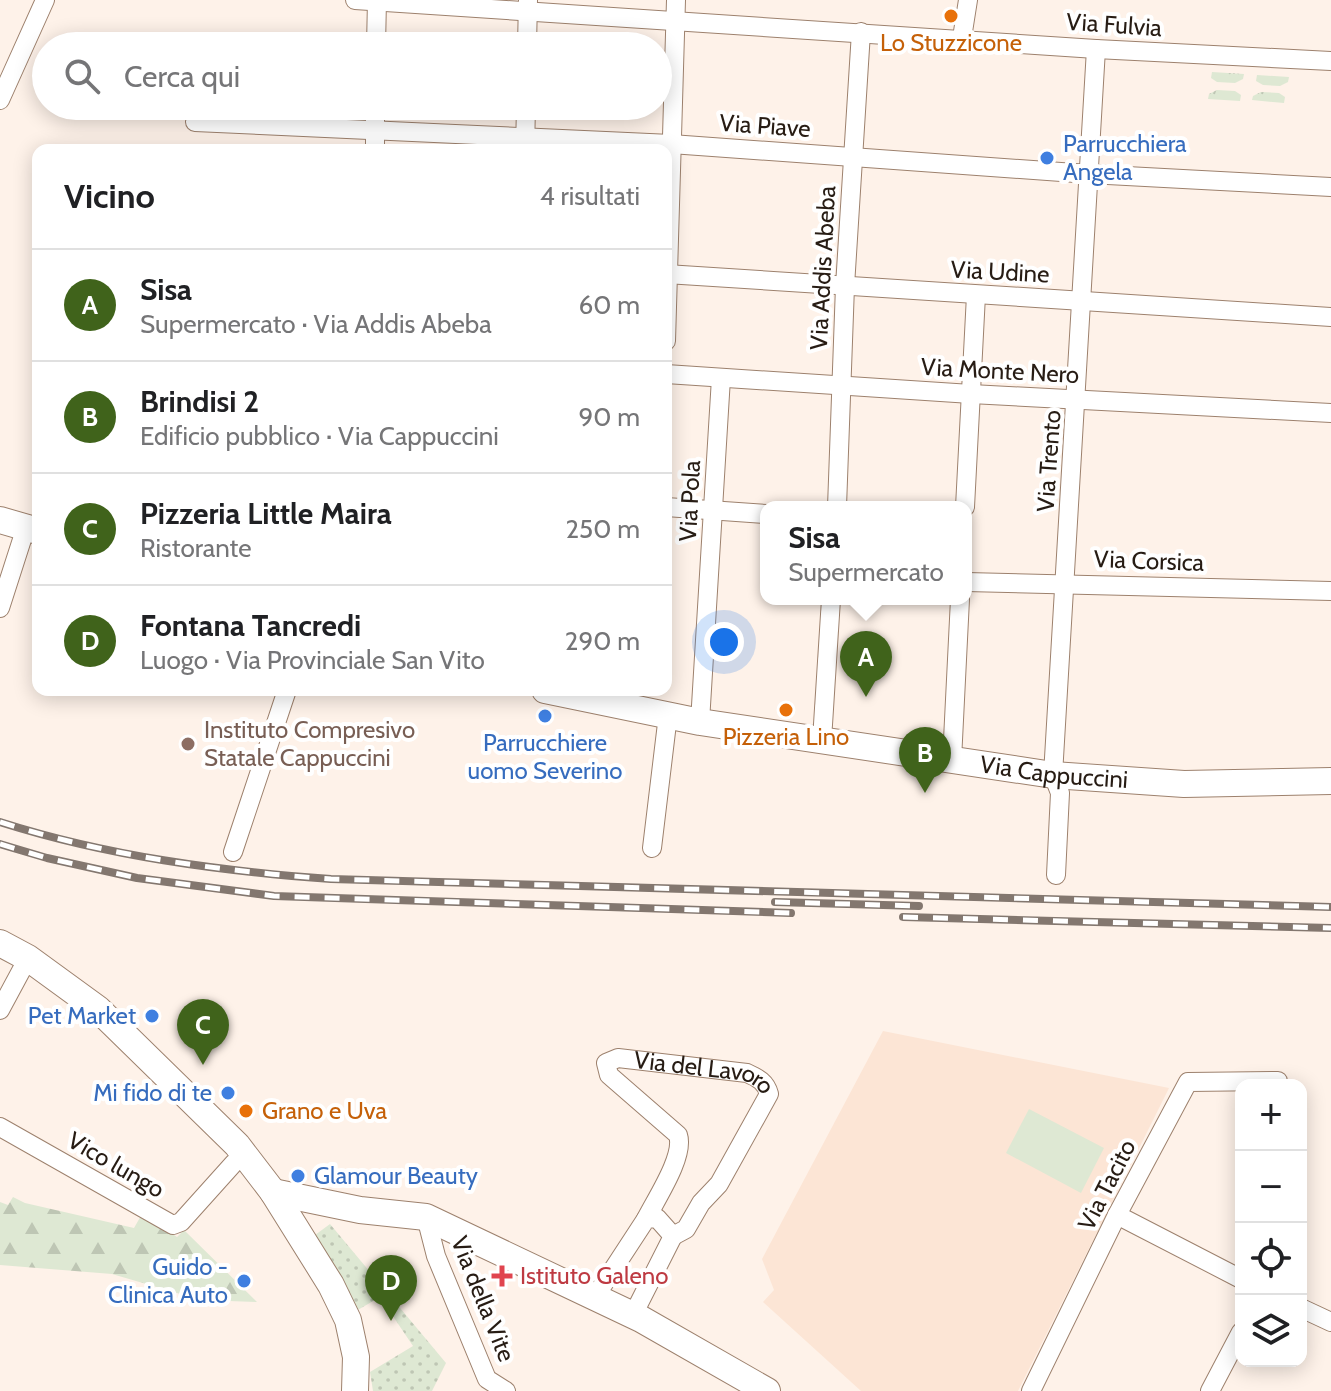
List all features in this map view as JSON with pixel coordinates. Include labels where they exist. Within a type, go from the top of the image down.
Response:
[{"type":"street","points":[[0,100],[45,0]]},
{"type":"street","name":"Via Fulvia","points":[[355,0],[527,6],[676,21],[1331,61]]},
{"type":"street","name":"Via Fulvia","points":[[573,0],[607,15]]},
{"type":"street","points":[[672,119],[676,0]]},
{"type":"street","points":[[962,38],[968,0]]},
{"type":"street","points":[[376,32],[377,1]]},
{"type":"street","points":[[527,6],[527,32]]},
{"type":"street","name":"Via Addis Abeba","points":[[837,501],[845,286],[861,32]]},
{"type":"street","name":"Via Trento","points":[[1056,875],[1060,793],[1053,775],[1096,49]]},
{"type":"street","points":[[525,143],[526,120]]},
{"type":"street","points":[[671,144],[672,120]]},
{"type":"street","name":"Via Piave","points":[[195,122],[375,140],[671,144]]},
{"type":"street","name":"Via Piave","points":[[672,144],[1089,174],[1331,187]]},
{"type":"street","name":"Via Udine","points":[[672,274],[1331,317]]},
{"type":"street","points":[[965,501],[976,295]]},
{"type":"street","name":"Via Monte Nero","points":[[672,374],[1331,413]]},
{"type":"street","name":"Via Pola","points":[[700,722],[721,378]]},
{"type":"street","points":[[672,507],[760,514]]},
{"type":"street","points":[[0,520],[32,529],[0,608]]},
{"type":"street","name":"Via Corsica","points":[[972,582],[1331,591]]},
{"type":"street","points":[[822,740],[831,605]]},
{"type":"street","points":[[952,760],[960,605]]},
{"type":"street","points":[[233,852],[285,696]]},
{"type":"street","name":"Via Cappuccini","points":[[575,696],[700,722],[1053,775],[1184,784],[1331,781]]},
{"type":"street","points":[[652,848],[668,715]]},
{"type":"street","points":[[0,943],[28,958],[108,1017],[237,1145],[273,1192],[331,1285],[348,1320],[356,1357],[355,1388]]},
{"type":"street","points":[[0,1010],[28,958]]},
{"type":"street","name":"Via del Lavoro","points":[[595,1297],[646,1219],[680,1144],[678,1135],[609,1075],[606,1063],[618,1058],[747,1073],[758,1078],[767,1086],[769,1094],[719,1184],[701,1203],[686,1229],[673,1236],[633,1315]]},
{"type":"street","name":"Via Tacito","points":[[1031,1391],[1117,1215],[1188,1082],[1235,1081]]},
{"type":"street","points":[[206,1116],[317,1289],[334,1322],[355,1388]]},
{"type":"street","name":"Vico lungo","points":[[0,1127],[173,1225],[181,1222],[234,1163]]},
{"type":"street","points":[[273,1192],[360,1210],[426,1217],[633,1315],[755,1388]]},
{"type":"street","points":[[1117,1215],[1235,1276]]},
{"type":"street","name":"Via della Vite","points":[[426,1217],[436,1256],[484,1385],[506,1391]]},
{"type":"street","points":[[646,1219],[657,1218],[673,1236]]},
{"type":"street","points":[[1307,1311],[1331,1322]]},
{"type":"street","points":[[1210,1391],[1235,1343]]},
{"type":"shaded area","points":[[883,1031],[1169,1088],[1018,1391],[861,1391],[763,1302],[774,1290],[762,1259]]},
{"type":"green space","points":[[1212,72],[1244,74],[1243,79],[1235,83],[1217,82],[1211,78]]},
{"type":"green space","points":[[1257,75],[1289,77],[1288,82],[1280,86],[1263,85],[1256,81]]},
{"type":"green space","points":[[1217,90],[1235,91],[1241,95],[1240,101],[1208,99],[1209,94]]},
{"type":"green space","points":[[1261,92],[1279,93],[1285,97],[1284,103],[1252,100]]},
{"type":"green space","points":[[1029,1109],[1104,1148],[1081,1193],[1006,1153]]},
{"type":"green space","points":[[13,1197],[25,1203],[134,1228],[142,1214],[177,1237],[184,1230],[257,1302],[201,1300],[112,1274],[0,1265],[0,1202],[8,1205]]},
{"type":"green space","points":[[330,1224],[446,1363],[432,1391],[373,1391],[370,1372],[413,1346],[380,1297],[356,1311],[311,1238]]},
{"type":"railway","points":[[0,822],[122,853],[247,872],[331,879],[1331,907]]},
{"type":"railway","points":[[0,844],[137,878],[274,896],[791,913]]},
{"type":"railway","points":[[775,902],[919,906]]},
{"type":"railway","points":[[903,917],[1331,928]]},
{"type":"place","name":"Lo Stuzzicone","points":[[951,16]]},
{"type":"place","name":"Parrucchiera Angela","points":[[1047,158]]},
{"type":"place","name":"Sisa","points":[[866,697]]},
{"type":"place","name":"Pizzeria Lino","points":[[786,710]]},
{"type":"place","name":"Parrucchiere uomo Severino","points":[[545,716]]},
{"type":"place","name":"Instituto Compresivo Statale Cappuccini","points":[[188,744]]},
{"type":"place","name":"Brindisi 2","points":[[925,793]]},
{"type":"place","name":"Pet Market","points":[[152,1016]]},
{"type":"place","name":"Pizzeria Little Maira","points":[[203,1065]]},
{"type":"place","name":"Mi fido di te","points":[[228,1093]]},
{"type":"place","name":"Grano e Uva","points":[[246,1111]]},
{"type":"place","name":"Glamour Beauty","points":[[298,1176]]},
{"type":"place","name":"Istituto Galeno","points":[[502,1276]]},
{"type":"place","name":"Guido - Clinica Auto","points":[[244,1281]]},
{"type":"place","name":"Fontana Tancredi","points":[[391,1321]]}]
